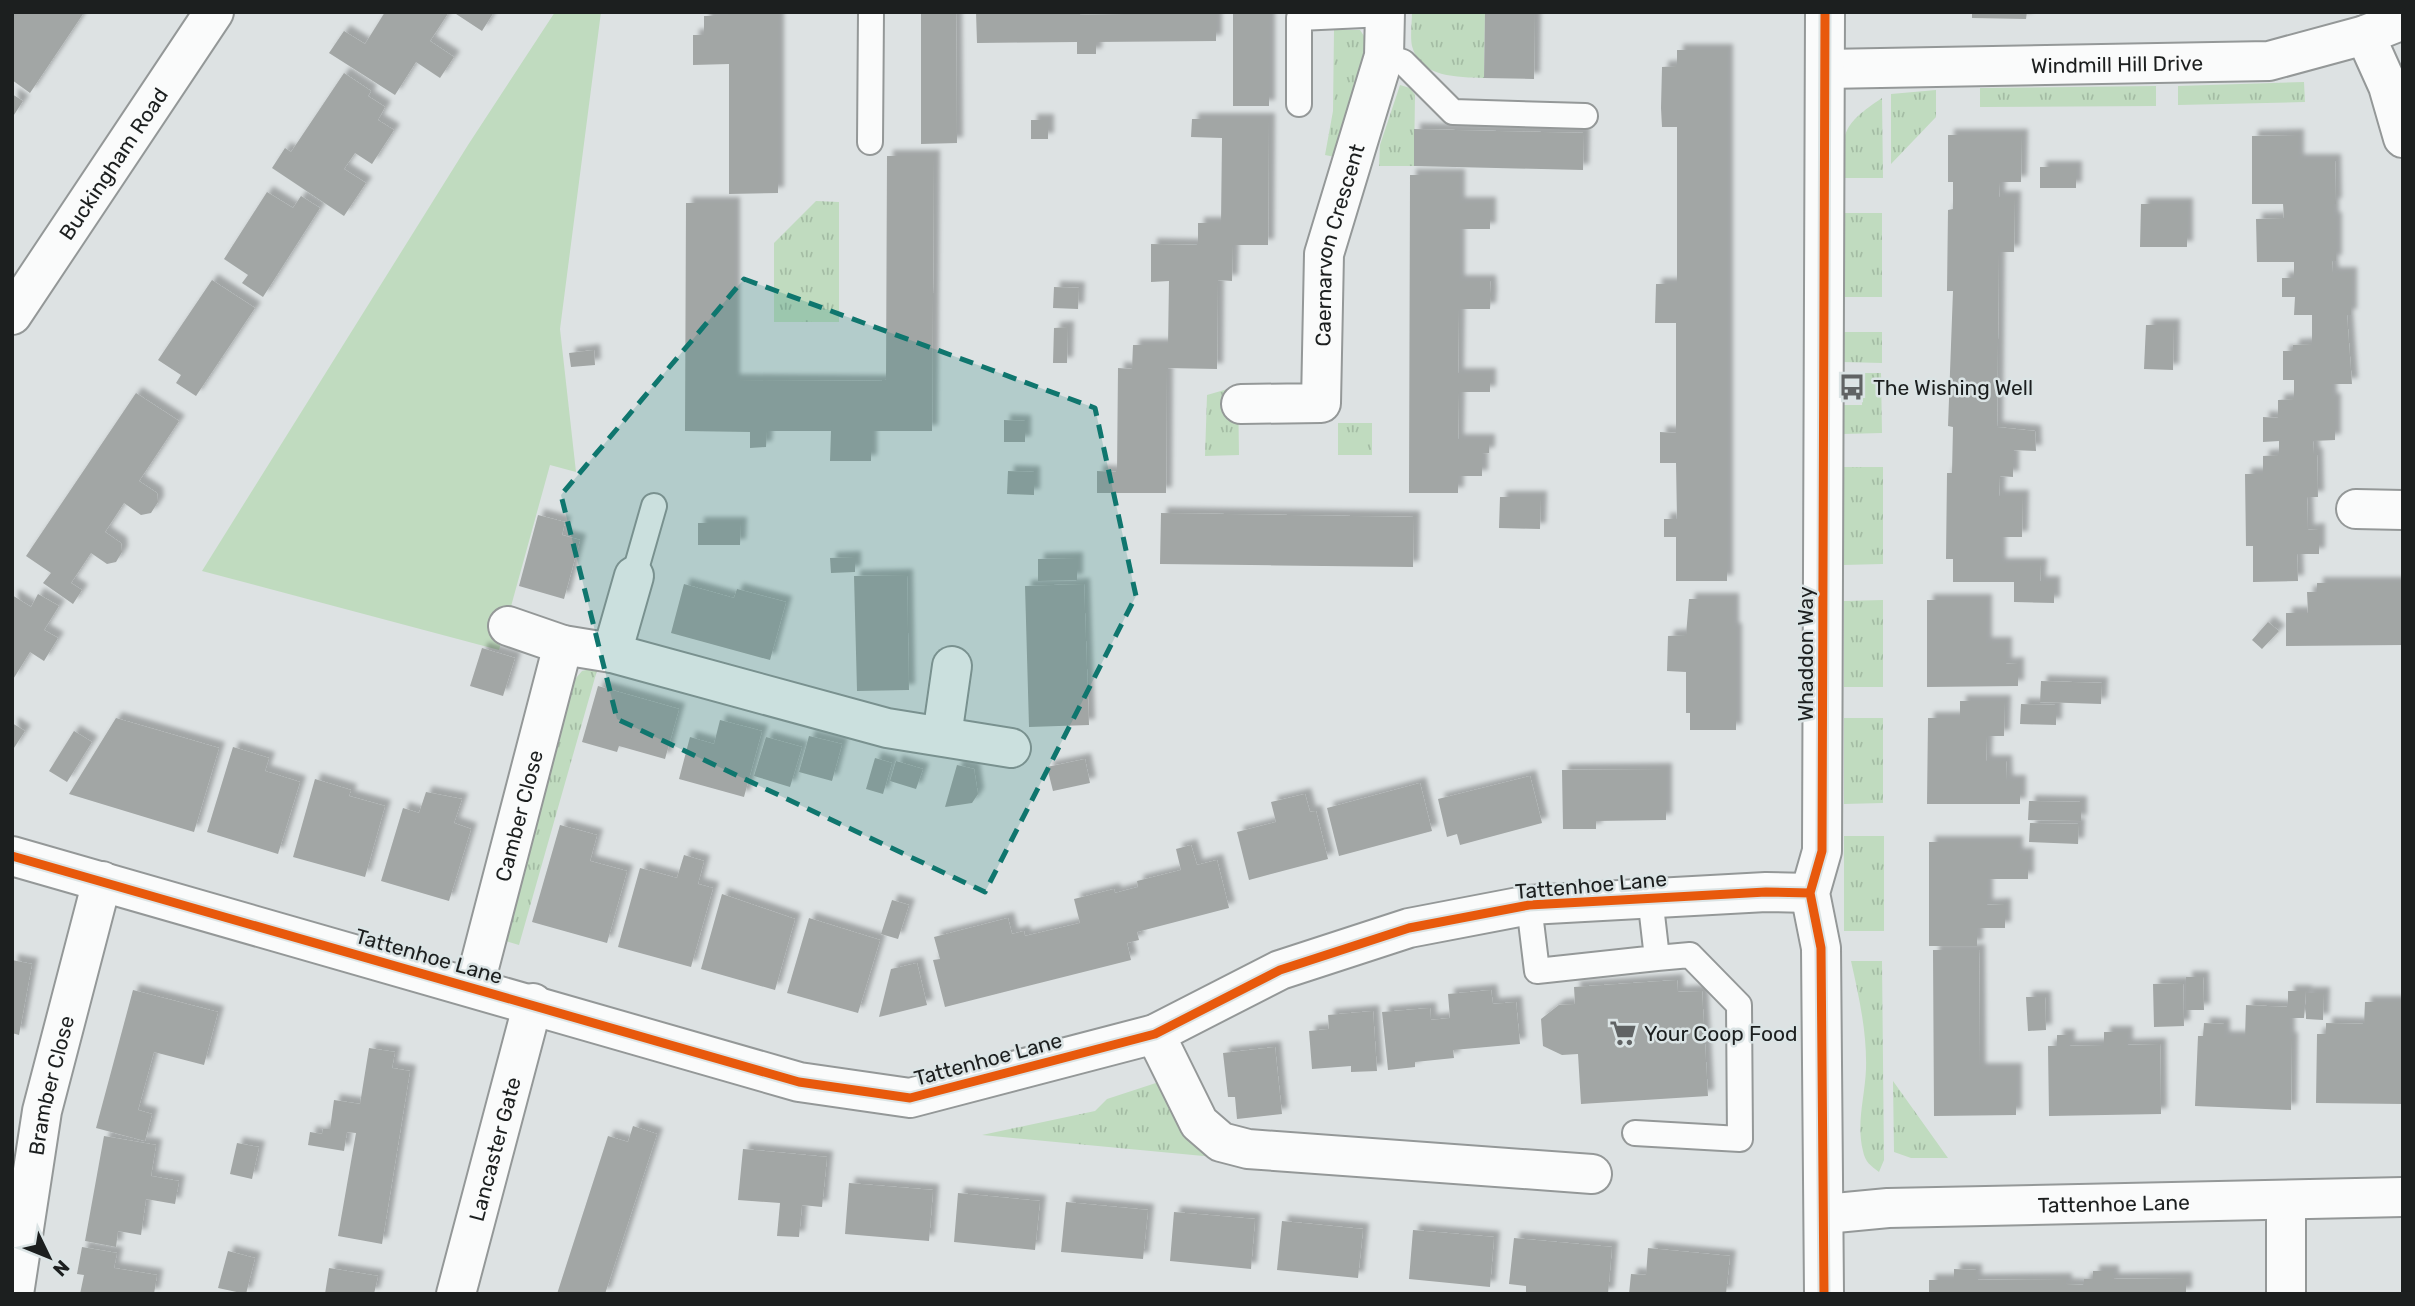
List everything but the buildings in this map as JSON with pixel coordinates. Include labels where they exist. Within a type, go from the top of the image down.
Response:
[{"type":"street","name":"Buckingham Road","points":[[12,315],[214,12]]},
{"type":"street","name":"Whaddon Way","points":[[1824,1294],[1821,948],[1810,893],[1822,851],[1825,12]]},
{"type":"street","name":"Caernarvon Crescent","points":[[1241,404],[1321,403],[1324,254],[1384,56],[1385,13]]},
{"type":"street","name":"Windmill Hill Drive","points":[[1825,69],[2269,61],[2365,36],[2403,20]]},
{"type":"street","points":[[2365,36],[2388,86],[2403,138]]},
{"type":"street","points":[[2356,509],[2403,510]]},
{"type":"street","points":[[612,653],[634,576]]},
{"type":"street","points":[[509,626],[563,645],[612,653],[887,728],[1011,747]]},
{"type":"street","name":"Camber Close","points":[[474,987],[563,645]]},
{"type":"street","points":[[942,736],[952,667]]},
{"type":"street","name":"Tattenhoe Lane","points":[[12,856],[533,1003],[800,1082],[910,1098],[1155,1034],[1280,970],[1409,928],[1529,905],[1766,892],[1810,893]]},
{"type":"street","name":"Bramber Close","points":[[14,1294],[42,1111],[102,881]]},
{"type":"street","name":"Lancaster Gate","points":[[456,1294],[533,1003]]},
{"type":"street","points":[[1155,1034],[1199,1123],[1221,1142],[1248,1149],[1592,1174]]},
{"type":"street","name":"Tattenhoe Lane","points":[[1825,1214],[1888,1208],[2403,1197]]},
{"type":"street","points":[[2286,1200],[2286,1294]]},
{"type":"lane","points":[[870,142],[871,12]]},
{"type":"lane","points":[[1299,104],[1299,18],[1385,13]]},
{"type":"lane","points":[[1384,56],[1403,62],[1453,112],[1585,116]]},
{"type":"lane","points":[[634,576],[654,506]]},
{"type":"lane","points":[[1650,897],[1657,958]]},
{"type":"lane","points":[[1529,905],[1537,971],[1690,955],[1739,1005],[1740,1139],[1635,1133]]},
{"type":"highlighted area","points":[[744,279],[1095,408],[1136,596],[985,892],[617,719],[561,495]]},
{"type":"green space","points":[[555,12],[601,12],[560,329],[576,472],[550,465],[499,650],[202,571],[468,145]]},
{"type":"green space","points":[[1412,12],[1485,12],[1484,78],[1441,74],[1423,64],[1416,57],[1412,46]]},
{"type":"green space","points":[[1334,30],[1360,30],[1368,42],[1366,57],[1335,157],[1325,155],[1333,111]]},
{"type":"green space","points":[[2304,82],[2305,102],[2178,105],[2178,86]]},
{"type":"green space","points":[[1400,85],[1410,88],[1415,95],[1414,166],[1379,166],[1380,145]]},
{"type":"green space","points":[[2156,86],[2156,106],[1980,107],[1980,88]]},
{"type":"green space","points":[[1936,90],[1936,117],[1891,164],[1891,94]]},
{"type":"green space","points":[[1882,98],[1883,178],[1842,178],[1847,130],[1859,115]]},
{"type":"green space","points":[[816,201],[839,202],[839,322],[774,322],[774,243]]},
{"type":"green space","points":[[1842,213],[1882,213],[1882,297],[1842,297]]},
{"type":"green space","points":[[1843,332],[1882,332],[1882,363],[1842,362]]},
{"type":"green space","points":[[1861,373],[1881,373],[1882,433],[1843,434],[1843,405],[1862,405]]},
{"type":"green space","points":[[1238,386],[1239,455],[1205,456],[1207,395]]},
{"type":"green space","points":[[1338,423],[1372,423],[1372,455],[1338,455]]},
{"type":"green space","points":[[1842,467],[1883,467],[1883,564],[1843,565]]},
{"type":"green space","points":[[1883,600],[1883,687],[1844,687],[1844,601]]},
{"type":"green space","points":[[598,667],[519,945],[502,940],[571,684],[582,671]]},
{"type":"green space","points":[[1844,718],[1883,718],[1883,803],[1844,804]]},
{"type":"green space","points":[[1844,836],[1884,836],[1884,931],[1844,931]]},
{"type":"green space","points":[[1851,961],[1882,961],[1884,1160],[1879,1172],[1867,1161],[1861,1141],[1866,1055],[1862,1015]]},
{"type":"green space","points":[[1162,1081],[1214,1157],[982,1135],[1095,1111],[1107,1099]]},
{"type":"green space","points":[[1893,1081],[1948,1158],[1911,1158],[1894,1152]]},
{"type":"cycle path","points":[[1824,1294],[1821,948],[1810,893],[1822,851],[1825,12]]},
{"type":"cycle path","points":[[12,856],[799,1082],[910,1098],[1155,1034],[1280,970],[1409,928],[1529,905],[1766,892],[1810,893]]},
{"type":"place","name":"The Wishing Well","points":[[1852,387]]},
{"type":"place","name":"Your Coop Food","points":[[1623,1033]]}]
